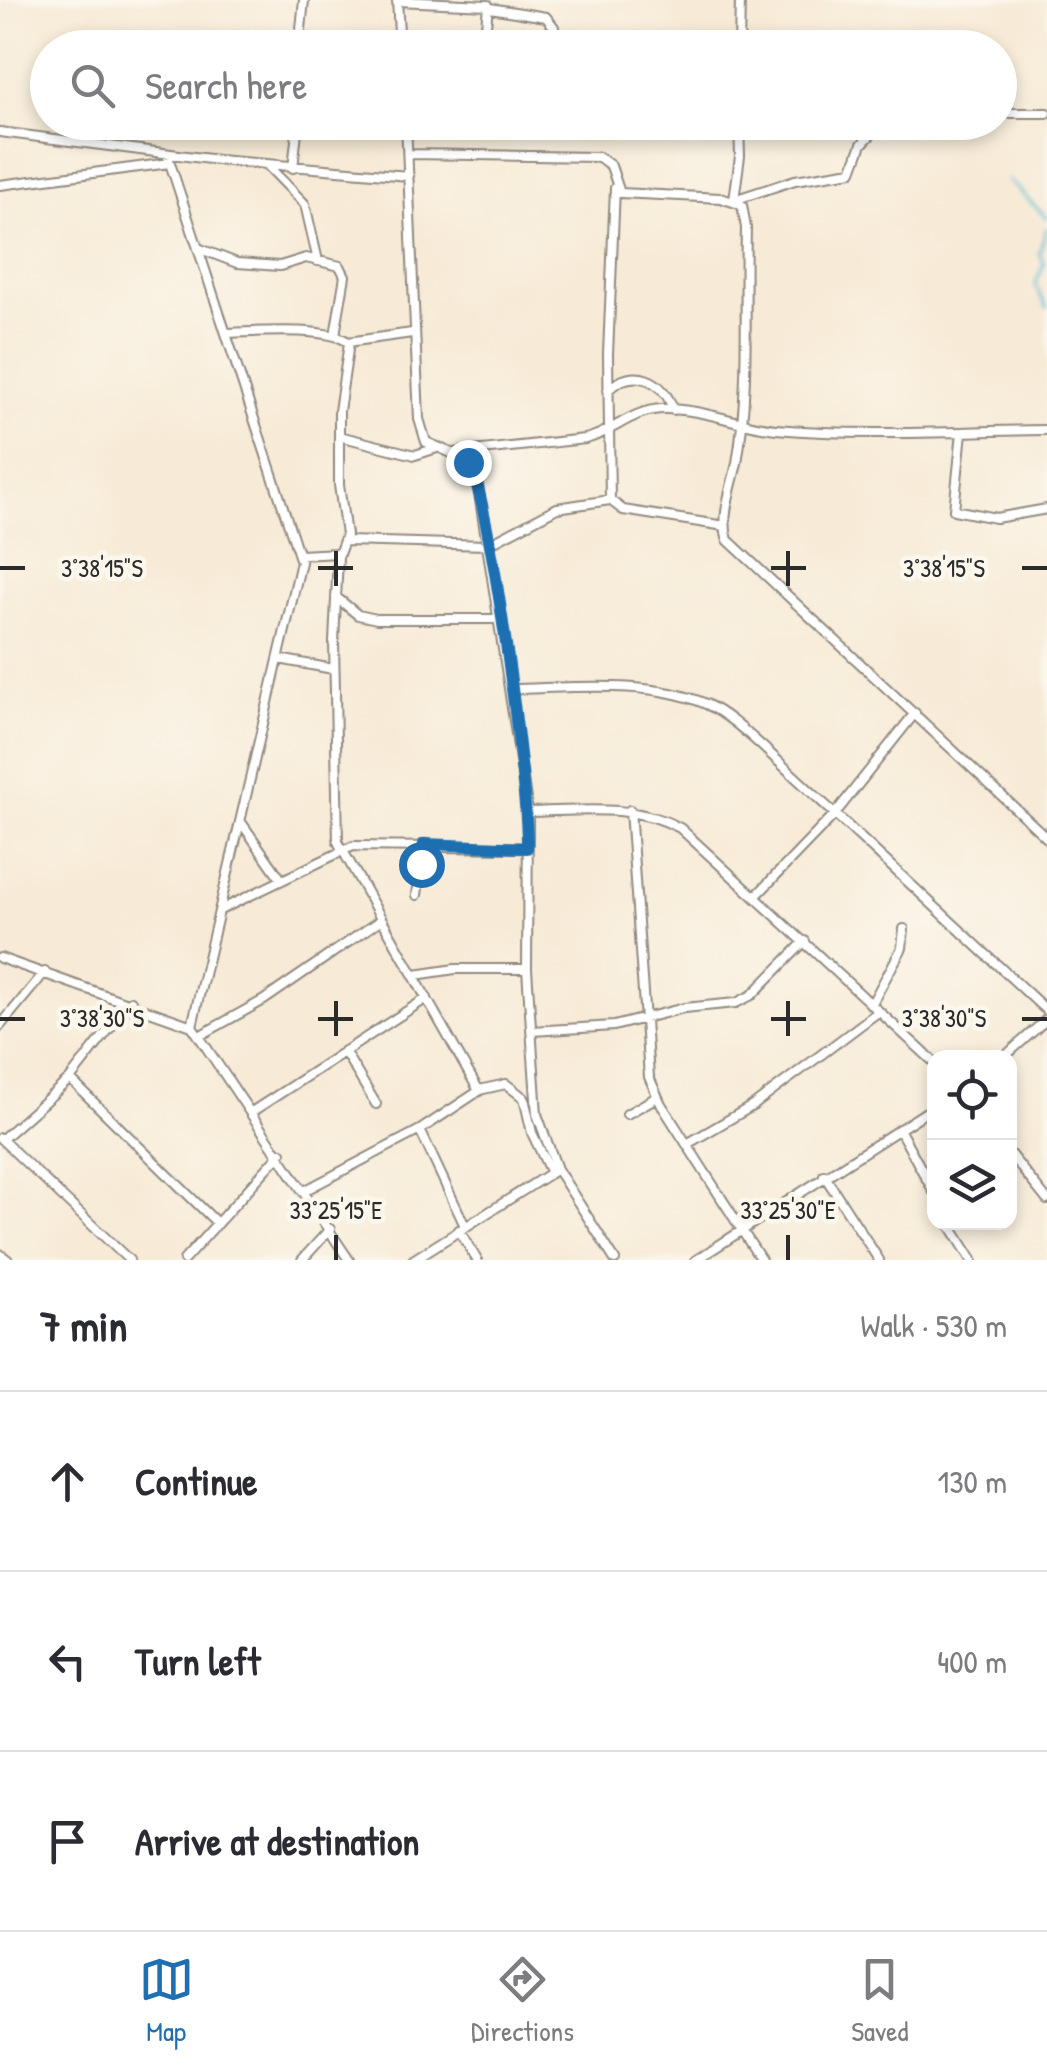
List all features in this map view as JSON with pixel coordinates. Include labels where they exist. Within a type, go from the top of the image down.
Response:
[{"type":"street","points":[[300,30],[304,0]]},
{"type":"street","points":[[739,30],[740,0]]},
{"type":"street","points":[[399,30],[397,1],[479,2],[490,8],[546,17],[554,30]]},
{"type":"street","points":[[487,30],[490,8]]},
{"type":"street","points":[[1017,114],[1047,113]]},
{"type":"street","points":[[0,132],[30,137]]},
{"type":"street","points":[[52,140],[168,158],[409,176]]},
{"type":"street","points":[[293,168],[296,140]]},
{"type":"street","points":[[408,140],[412,333],[422,432],[426,442],[437,448],[454,453],[585,438],[657,410],[700,412],[742,424],[962,432],[1047,430]]},
{"type":"street","points":[[734,200],[739,140]]},
{"type":"street","points":[[615,188],[624,194],[734,200],[795,180],[852,171],[866,140]]},
{"type":"street","points":[[409,154],[599,157],[612,168],[615,188],[608,390],[610,500]]},
{"type":"street","points":[[0,185],[168,158]]},
{"type":"street","points":[[168,158],[299,555],[299,576],[192,1026]]},
{"type":"street","points":[[268,166],[305,204],[318,261]]},
{"type":"street","points":[[734,200],[742,205],[746,216],[742,424],[725,526],[732,546],[1047,838]]},
{"type":"street","points":[[198,248],[237,263],[280,266],[296,258],[344,271],[335,336]]},
{"type":"street","points":[[226,333],[335,336],[348,342],[412,333]]},
{"type":"street","points":[[348,342],[339,436],[346,541],[339,553],[333,669],[339,849],[479,1090]]},
{"type":"street","points":[[608,390],[622,379],[645,378],[665,390],[674,410]]},
{"type":"street","points":[[962,432],[951,502],[955,511],[996,518],[1047,509]]},
{"type":"street","points":[[339,436],[415,454],[437,448]]},
{"type":"street","points":[[454,453],[474,473],[528,812],[527,969],[537,1114],[554,1171]]},
{"type":"street","points":[[346,541],[487,545],[554,509],[610,500],[623,510],[725,526]]},
{"type":"street","points":[[299,555],[339,553]]},
{"type":"street","points":[[336,597],[358,614],[409,621],[500,619]]},
{"type":"street","points":[[335,627],[358,614]]},
{"type":"street","points":[[280,659],[333,669]]},
{"type":"street","points":[[510,689],[642,691],[702,702],[746,731],[1047,1011]]},
{"type":"street","points":[[756,896],[834,816],[915,713]]},
{"type":"street","points":[[528,812],[630,810],[656,815],[680,828],[927,1056]]},
{"type":"street","points":[[630,810],[648,1072],[657,1097],[761,1260]]},
{"type":"street","points":[[240,821],[281,880]]},
{"type":"street","points":[[220,910],[339,849],[424,844],[527,848]]},
{"type":"street","points":[[417,894],[424,844]]},
{"type":"street","points":[[201,1035],[264,1000],[379,921]]},
{"type":"street","points":[[687,1144],[754,1105],[874,1008],[902,948],[904,929]]},
{"type":"street","points":[[532,1031],[614,1026],[745,999],[805,941]]},
{"type":"street","points":[[0,958],[192,1026],[253,1111],[349,1260]]},
{"type":"street","points":[[415,975],[455,969],[527,969]]},
{"type":"street","points":[[0,1026],[46,972]]},
{"type":"street","points":[[253,1111],[427,998]]},
{"type":"street","points":[[128,1260],[1,1138],[70,1079],[131,1002]]},
{"type":"street","points":[[1012,1050],[1047,1018]]},
{"type":"street","points":[[344,1052],[376,1104]]},
{"type":"street","points":[[70,1079],[216,1222]]},
{"type":"street","points":[[479,1090],[506,1084],[517,1090],[554,1171],[615,1260]]},
{"type":"street","points":[[304,1190],[420,1130],[476,1096],[479,1090]]},
{"type":"street","points":[[627,1114],[657,1097]]},
{"type":"street","points":[[696,1260],[927,1111]]},
{"type":"street","points":[[899,1129],[927,1179]]},
{"type":"street","points":[[420,1130],[477,1260]]},
{"type":"street","points":[[184,1260],[281,1153]]},
{"type":"street","points":[[1017,1162],[1046,1197]]},
{"type":"street","points":[[413,1260],[554,1171]]},
{"type":"street","points":[[824,1175],[879,1260]]},
{"type":"street","points":[[302,1260],[330,1229]]},
{"type":"street","points":[[953,1230],[972,1260]]},
{"type":"street","points":[[0,1254],[8,1260]]},
{"type":"waterway","points":[[1008,180],[1047,218]]},
{"type":"waterway","points":[[1047,228],[1039,253],[1044,264],[1035,285],[1047,308]]},
{"type":"route","points":[[421,864],[424,844],[527,848],[525,786],[500,619],[479,488],[468,462]]}]
